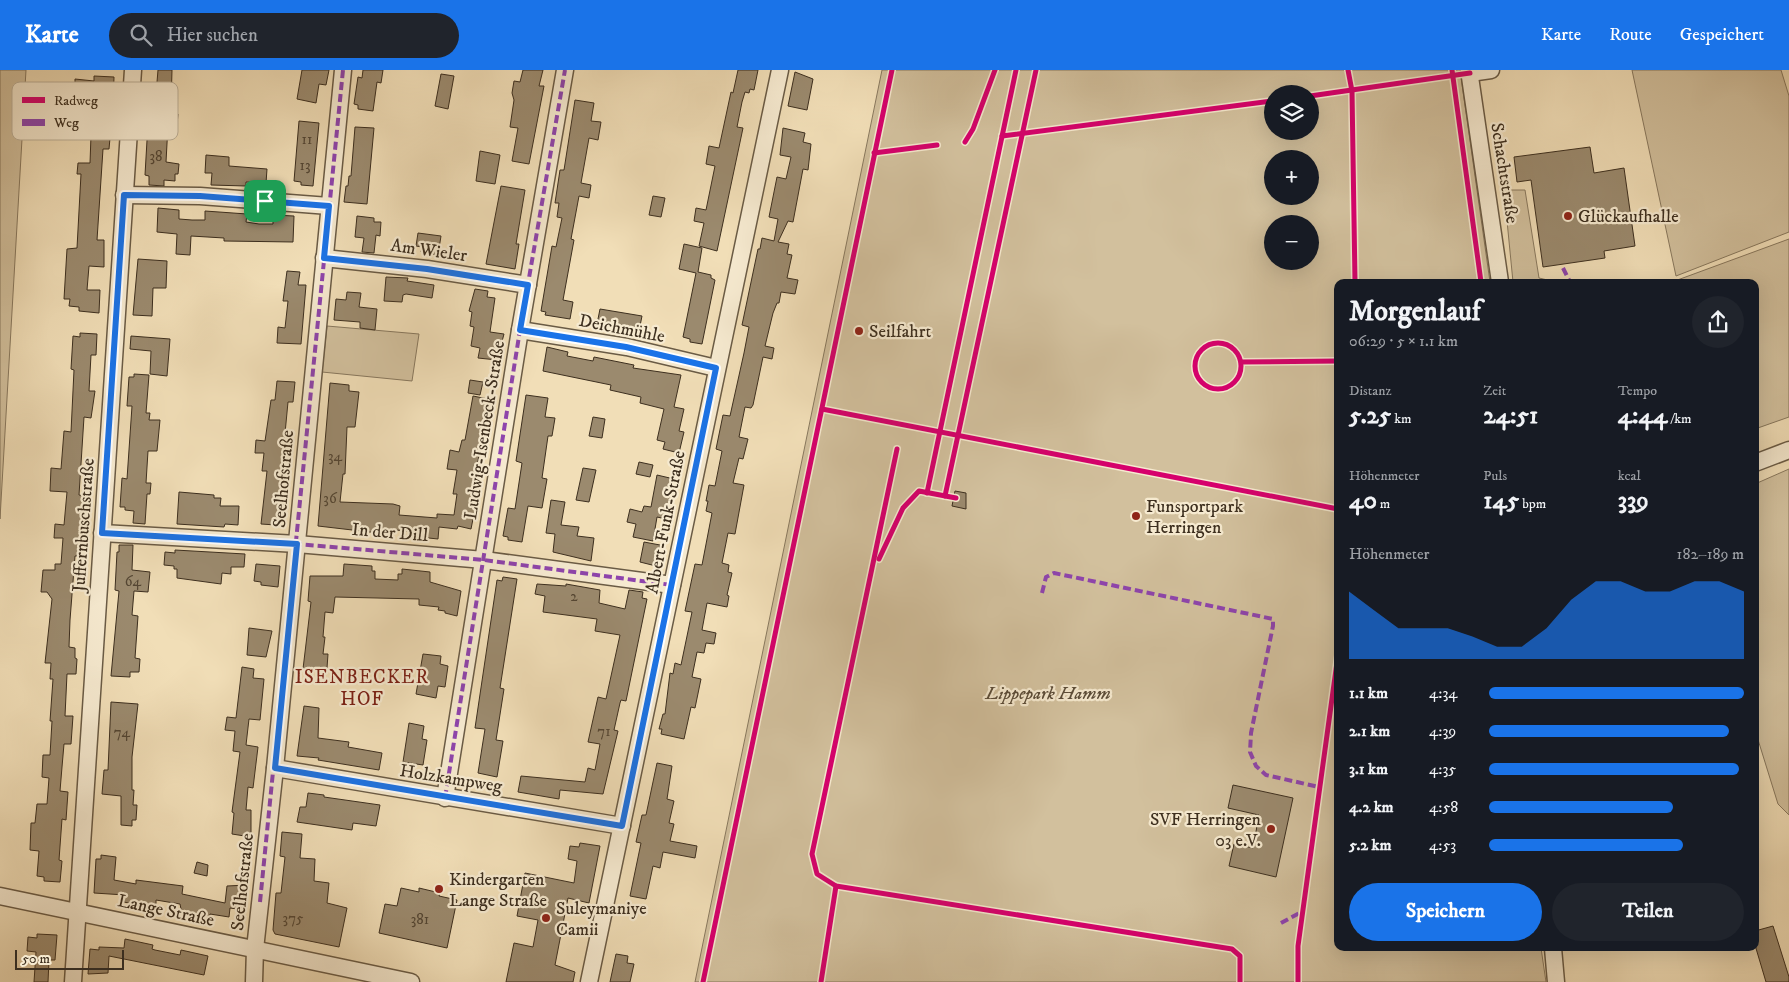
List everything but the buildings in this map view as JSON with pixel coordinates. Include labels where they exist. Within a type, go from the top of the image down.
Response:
[{"type":"street","name":"Seelhofstraße","points":[[254,982],[255,949],[275,768],[329,206],[344,70]]},
{"type":"street","name":"Ludwig-Isenbeck-Straße","points":[[445,798],[520,330],[565,70]]},
{"type":"street","name":"Albert-Funk-Straße","points":[[589,982],[716,368],[780,70]]},
{"type":"street","points":[[1469,72],[1491,70]]},
{"type":"street","name":"Schachtstraße","points":[[1469,72],[1500,279]]},
{"type":"street","name":"Juffernbuschstraße","points":[[73,982],[76,912],[128,140]]},
{"type":"street","points":[[124,195],[200,196],[329,206]]},
{"type":"street","name":"Am Wieler","points":[[324,258],[427,269],[528,285]]},
{"type":"street","name":"Deichmühle","points":[[520,330],[626,347],[716,368]]},
{"type":"street","points":[[1759,461],[1789,450]]},
{"type":"street","name":"In der Dill","points":[[102,533],[297,544],[484,560],[672,585]]},
{"type":"street","name":"Holzkampweg","points":[[275,768],[445,798],[622,826]]},
{"type":"street","name":"Lange Straße","points":[[0,896],[411,982]]},
{"type":"street","points":[[1553,951],[1556,982]]},
{"type":"green space","points":[[0,70],[26,70],[25,82],[12,82],[12,140],[22,140],[0,519]]},
{"type":"green space","name":"Lippepark Hamm","points":[[882,70],[1460,70],[1490,279],[1334,279],[1334,951],[1541,951],[1546,982],[695,982]]},
{"type":"green space","points":[[1632,70],[1781,70],[1789,96],[1789,232],[1676,276]]},
{"type":"green space","points":[[1504,190],[1525,190],[1539,278],[1543,279],[1513,279]]},
{"type":"green space","points":[[1789,239],[1789,417],[1759,428],[1759,279],[1680,279]]},
{"type":"green space","points":[[327,326],[419,334],[412,381],[322,372]]},
{"type":"green space","points":[[1789,469],[1789,815],[1778,804],[1759,743],[1759,482]]},
{"type":"marked path","points":[[260,902],[343,70]]},
{"type":"marked path","points":[[445,798],[520,330],[565,70]]},
{"type":"marked path","points":[[124,195],[200,196],[329,206]]},
{"type":"marked path","points":[[324,258],[427,269],[528,285]]},
{"type":"marked path","points":[[1563,268],[1568,279]]},
{"type":"marked path","points":[[520,330],[627,347],[716,368]]},
{"type":"marked path","points":[[102,533],[297,544],[484,560],[672,585]]},
{"type":"marked path","points":[[1042,593],[1046,577],[1054,573],[1273,619],[1251,733],[1250,752],[1256,766],[1266,775],[1319,787]]},
{"type":"marked path","points":[[275,768],[622,826]]},
{"type":"marked path","points":[[1281,923],[1303,911]]},
{"type":"cycle path","points":[[703,982],[892,70]]},
{"type":"cycle path","points":[[965,142],[973,129],[995,70]]},
{"type":"cycle path","points":[[927,493],[1016,70]]},
{"type":"cycle path","points":[[945,496],[1036,70]]},
{"type":"cycle path","points":[[1348,70],[1352,91],[1355,279]]},
{"type":"cycle path","points":[[1452,70],[1481,279]]},
{"type":"cycle path","points":[[1319,95],[1470,73]]},
{"type":"cycle path","points":[[1002,136],[1264,102]]},
{"type":"cycle path","points":[[874,153],[937,145]]},
{"type":"cycle path","points":[[1213,343],[1223,343],[1237,353],[1241,366],[1237,379],[1231,385],[1223,389],[1213,389],[1199,379],[1195,371],[1195,361],[1205,347],[1213,343]]},
{"type":"cycle path","points":[[1241,362],[1334,361]]},
{"type":"cycle path","points":[[822,409],[1334,508]]},
{"type":"cycle path","points":[[897,449],[812,854],[817,874],[836,886],[1232,949],[1240,956],[1240,982]]},
{"type":"cycle path","points":[[879,559],[903,508],[919,491],[956,498]]},
{"type":"cycle path","points":[[1298,982],[1298,946],[1334,684]]},
{"type":"cycle path","points":[[821,982],[836,886]]},
{"type":"place","name":"Glückaufhalle","points":[[1568,216]]},
{"type":"place","name":"Seilfahrt","points":[[859,331]]},
{"type":"place","name":"Funsportpark Herringen","points":[[1136,516]]},
{"type":"place","name":"SVF Herringen 03 e.V.","points":[[1271,829]]},
{"type":"place","name":"Kindergarten Lange Straße","points":[[439,889]]},
{"type":"place","name":"Suleymaniye Camii","points":[[546,918]]},
{"type":"district","name":"ISENBECKER HOF","points":[[362,687]]},
{"type":"route","points":[[124,195],[200,196],[265,201],[329,206],[324,258],[427,269],[528,285],[520,330],[626,347],[716,368],[622,826],[445,798],[275,768],[297,544],[102,533],[124,195]]}]
